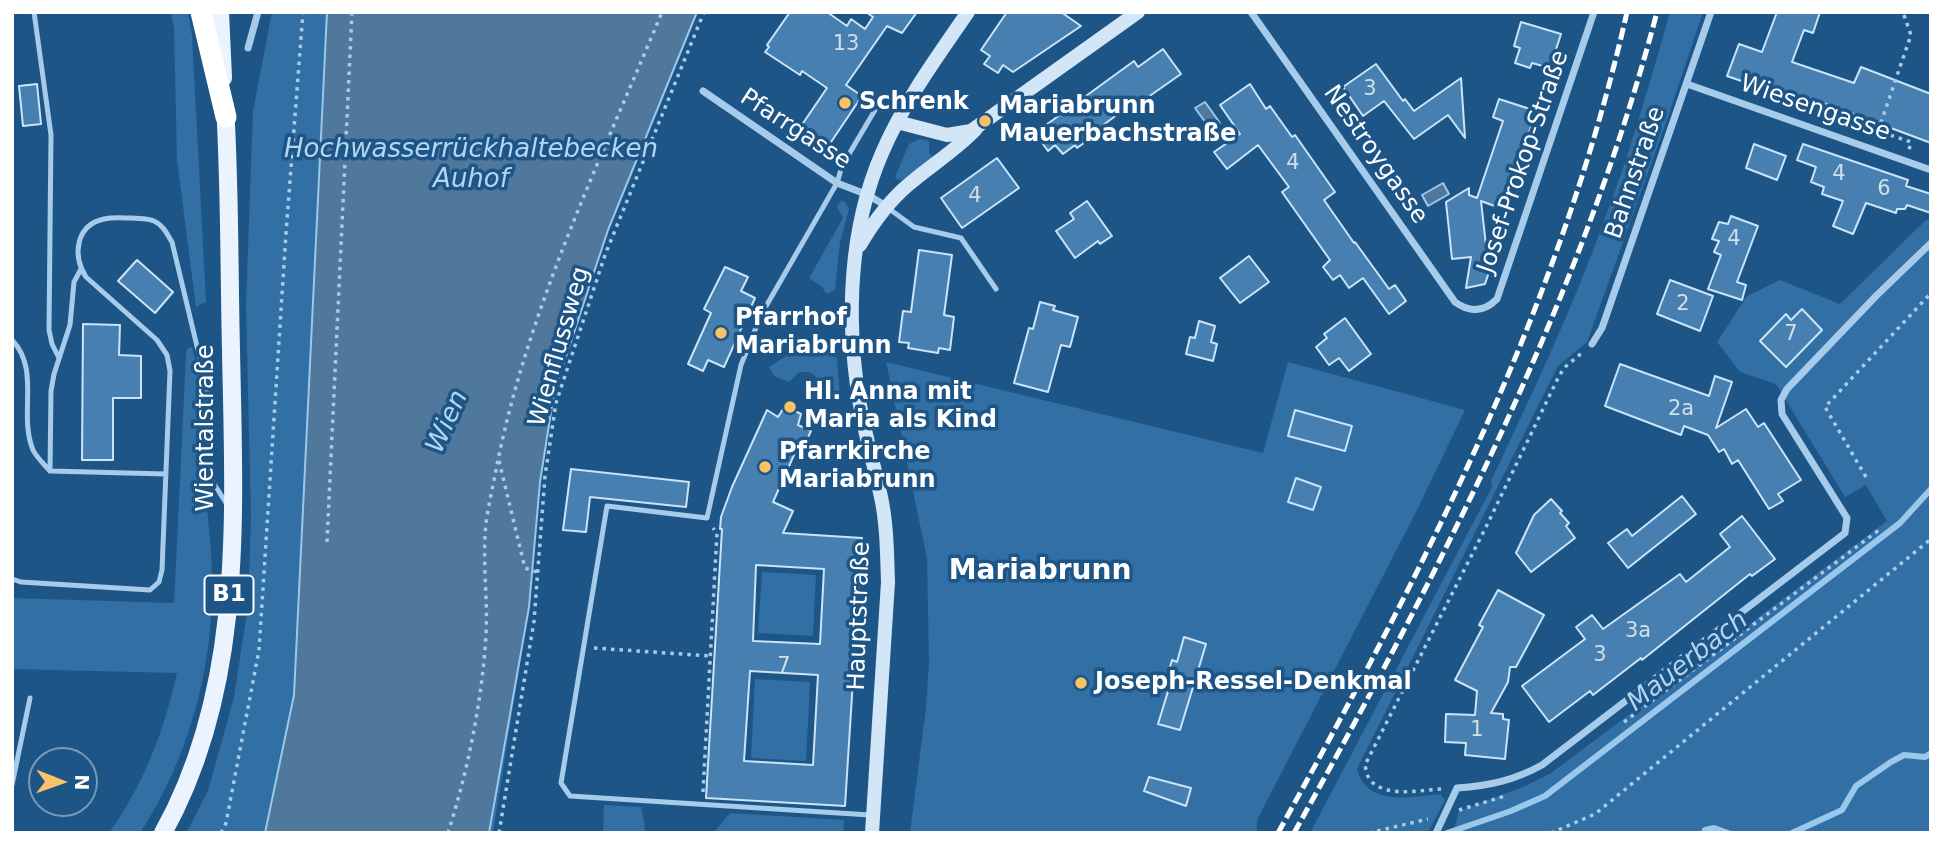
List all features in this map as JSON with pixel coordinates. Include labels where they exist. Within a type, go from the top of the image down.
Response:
[{"type":"highway","points":[[201,12],[226,117]]},
{"type":"main road","name":"Wientalstraße","points":[[163,833],[185,790],[206,732],[218,684],[229,603],[232,416],[226,117],[220,12]]},
{"type":"main road","name":"Hauptstraße","points":[[872,833],[888,582],[881,499],[864,428],[855,374],[852,320],[856,252],[868,195],[882,153],[923,78],[968,12]]},
{"type":"main road","points":[[897,122],[947,135],[971,131],[1138,12]]},
{"type":"main road","points":[[856,252],[886,206],[907,185],[954,151],[979,126]]},
{"type":"street","points":[[248,48],[258,12]]},
{"type":"street","name":"Nestroygasse","points":[[1251,12],[1455,302],[1465,309],[1475,311]]},
{"type":"street","name":"Josef-Prokop-Straße","points":[[1475,311],[1489,307],[1497,299],[1594,12]]},
{"type":"street","name":"Bahnstraße","points":[[1592,344],[1602,328],[1712,12]]},
{"type":"street","name":"Wiesengasse","points":[[1687,84],[1931,170]]},
{"type":"street","name":"Pfarrgasse","points":[[703,91],[837,183],[868,195],[886,206]]},
{"type":"street","points":[[1436,833],[1458,788],[1487,786],[1542,765],[1845,533],[1847,518],[1782,414],[1781,400],[1787,389],[1823,351],[1931,243]]},
{"type":"lane","points":[[34,12],[51,135],[50,330],[52,344],[59,358]]},
{"type":"lane","points":[[873,815],[570,796],[561,783],[607,506],[706,518],[741,365],[761,315],[837,183],[842,166],[875,110]]},
{"type":"lane","points":[[886,206],[914,227],[961,238],[996,289]]},
{"type":"lane","points":[[12,579],[21,582],[150,590],[159,582],[162,570],[170,371],[167,355],[157,340],[81,270],[77,246],[83,232],[102,219],[154,221],[163,227],[172,242],[207,388],[209,476],[232,513]]},
{"type":"lane","points":[[50,471],[51,391],[70,325],[74,282],[81,270]]},
{"type":"lane","points":[[12,340],[24,354],[27,365],[29,427],[33,448],[37,457],[50,471],[166,474]]},
{"type":"lane","points":[[12,785],[30,698]]},
{"type":"path","points":[[222,833],[259,650],[303,12]]},
{"type":"path","points":[[327,542],[352,12]]},
{"type":"path","points":[[448,833],[461,793],[479,696],[486,635],[486,525],[498,459],[522,365],[547,285],[662,12]]},
{"type":"path","name":"Wienflussweg","points":[[499,833],[534,621],[545,476],[556,403],[605,255],[704,12]]},
{"type":"path","points":[[1904,15],[1911,35],[1878,131],[1911,142],[1905,161]]},
{"type":"path","points":[[1866,477],[1825,407],[1931,293]]},
{"type":"path","points":[[1458,788],[1400,791],[1381,788],[1369,779],[1364,765],[1487,525],[1559,376],[1565,366],[1592,344]]},
{"type":"path","points":[[498,459],[525,568],[537,572]]},
{"type":"path","points":[[702,804],[717,533],[706,518]]},
{"type":"path","points":[[1551,833],[1595,814],[1931,539]]},
{"type":"path","points":[[583,648],[710,656]]},
{"type":"shaded area","points":[[171,12],[188,12],[192,36],[206,302],[196,307],[177,160],[174,29]]},
{"type":"shaded area","name":"Hochwasserrückhaltebecken Auhof","points":[[272,12],[697,12],[608,230],[554,393],[540,482],[529,607],[493,833],[186,833],[208,791],[234,697],[248,606],[251,518],[246,305],[253,111]]},
{"type":"shaded area","points":[[1670,12],[1703,12],[1587,342],[1558,366],[1357,769],[1362,781],[1380,794],[1404,797],[1440,794],[1445,800],[1425,833],[1310,833],[1492,487],[1491,481],[1592,254],[1631,143]]},
{"type":"shaded area","points":[[919,139],[929,141],[929,152],[933,158],[902,180],[897,179],[895,177],[909,144]]},
{"type":"shaded area","points":[[841,201],[845,202],[849,209],[840,243],[835,290],[827,294],[809,278],[843,218],[837,207]]},
{"type":"shaded area","points":[[1927,219],[1931,221],[1931,833],[1453,833],[1459,811],[1523,787],[1551,773],[1887,521],[1866,485],[1845,497],[1776,384],[1740,372],[1717,342],[1747,296],[1780,280],[1840,304]]},
{"type":"shaded area","points":[[805,344],[837,358],[840,396],[835,402],[818,395],[819,385],[813,374],[798,373],[789,382],[774,376],[769,367]]},
{"type":"shaded area","points":[[192,347],[201,388],[212,568],[211,613],[203,679],[195,712],[172,775],[140,833],[109,833],[133,795],[151,756],[166,716],[177,673],[12,669],[12,598],[174,603],[186,357],[187,349]]},
{"type":"shaded area","points":[[886,362],[1263,453],[1288,362],[1465,410],[1415,514],[1257,820],[1257,833],[910,833],[929,663],[927,558]]},
{"type":"shaded area","points":[[762,572],[816,575],[813,636],[758,633]]},
{"type":"shaded area","points":[[755,679],[810,682],[806,761],[751,758]]},
{"type":"shaded area","points":[[604,805],[641,807],[646,833],[603,833]]},
{"type":"shaded area","points":[[730,813],[844,820],[843,833],[713,833]]},
{"type":"water","name":"Hochwasserrückhaltebecken Auhof","points":[[327,12],[697,12],[608,230],[554,393],[540,482],[529,607],[489,833],[265,833],[294,695]]},
{"type":"water","points":[[1205,102],[1220,123],[1211,130],[1195,108]]},
{"type":"water","points":[[1443,183],[1449,194],[1428,206],[1422,195]]},
{"type":"building","points":[[790,12],[827,12],[847,26],[851,19],[865,29],[873,17],[866,12],[917,12],[902,33],[887,26],[846,85],[862,96],[825,151],[797,132],[827,88],[802,71],[800,75],[765,52]]},
{"type":"building","points":[[1007,12],[1061,12],[1081,26],[1013,72],[1003,65],[998,73],[984,64],[990,56],[981,50]]},
{"type":"building","points":[[1777,12],[1820,12],[1813,33],[1804,30],[1792,62],[1854,83],[1861,67],[1931,94],[1931,143],[1832,106],[1780,90],[1779,94],[1727,76],[1739,44],[1762,52]]},
{"type":"building","points":[[1521,22],[1561,34],[1550,68],[1532,63],[1530,68],[1515,63],[1520,48],[1514,46]]},
{"type":"building","points":[[1163,49],[1181,74],[1131,109],[1129,106],[1087,137],[1088,140],[1077,148],[1075,145],[1063,154],[1055,145],[1048,151],[1035,133],[1134,61],[1138,67]]},
{"type":"building","points":[[1376,64],[1403,101],[1405,99],[1414,111],[1461,78],[1465,138],[1448,115],[1414,139],[1384,101],[1363,116],[1343,87]]},
{"type":"building","points":[[37,84],[41,124],[23,126],[19,86]]},
{"type":"building","points":[[1250,84],[1266,109],[1270,106],[1292,137],[1295,135],[1335,192],[1324,200],[1354,243],[1389,289],[1395,285],[1406,301],[1389,314],[1363,278],[1349,288],[1340,275],[1333,280],[1323,267],[1330,260],[1282,192],[1289,187],[1258,145],[1227,169],[1214,152],[1240,134],[1220,105]]},
{"type":"building","points":[[1499,99],[1536,111],[1517,171],[1524,173],[1517,191],[1507,187],[1500,208],[1481,201],[1489,272],[1485,284],[1466,288],[1471,257],[1452,259],[1446,202],[1469,188],[1469,195],[1477,198],[1503,121],[1493,117]]},
{"type":"building","points":[[1754,144],[1786,156],[1777,180],[1746,168]]},
{"type":"building","points":[[1803,144],[1908,180],[1906,186],[1931,194],[1931,213],[1907,205],[1905,209],[1897,209],[1896,213],[1866,203],[1853,234],[1833,226],[1843,201],[1822,194],[1824,187],[1811,182],[1816,167],[1797,160]]},
{"type":"building","points":[[997,158],[1019,188],[962,228],[941,198]]},
{"type":"building","points":[[1087,201],[1112,236],[1100,244],[1098,241],[1075,258],[1056,231],[1074,219],[1070,213]]},
{"type":"building","points":[[1731,216],[1758,226],[1737,282],[1746,285],[1742,300],[1708,289],[1721,255],[1714,252],[1719,241],[1712,239],[1719,222],[1728,224]]},
{"type":"building","points":[[919,250],[952,255],[944,315],[954,317],[950,350],[939,348],[938,353],[908,348],[909,343],[899,342],[903,311],[911,312]]},
{"type":"building","points":[[1249,256],[1269,282],[1240,303],[1220,278]]},
{"type":"building","points":[[137,260],[173,292],[155,313],[118,281]]},
{"type":"building","name":"Pfarrhof Mariabrunn","points":[[725,267],[748,277],[741,291],[755,298],[724,367],[708,360],[703,371],[688,364],[711,313],[704,309]]},
{"type":"building","points":[[1670,280],[1713,296],[1700,331],[1657,314]]},
{"type":"building","points":[[1040,302],[1055,306],[1053,310],[1078,317],[1070,347],[1061,345],[1048,392],[1014,383],[1029,328],[1033,329]]},
{"type":"building","points":[[1802,309],[1822,330],[1786,367],[1760,341],[1786,314],[1791,320]]},
{"type":"building","points":[[1345,318],[1371,354],[1349,371],[1339,358],[1329,365],[1316,347],[1327,338],[1324,334]]},
{"type":"building","points":[[1199,321],[1215,326],[1211,342],[1217,344],[1213,361],[1186,354],[1190,337],[1195,338]]},
{"type":"building","points":[[83,324],[120,325],[119,355],[141,356],[141,398],[113,398],[113,460],[82,460]]},
{"type":"building","points":[[1620,364],[1709,396],[1715,376],[1732,382],[1716,428],[1746,409],[1758,427],[1764,423],[1801,480],[1778,494],[1783,501],[1769,509],[1738,460],[1732,464],[1724,449],[1719,452],[1708,435],[1684,426],[1681,435],[1605,406]]},
{"type":"building","points":[[785,406],[801,414],[798,425],[811,431],[803,448],[798,446],[773,502],[793,511],[783,533],[862,538],[845,806],[706,798],[721,517],[767,410],[778,417]],"holes":[[[756,565],[824,569],[820,644],[753,641]],[[750,671],[818,675],[813,765],[744,761]]]},
{"type":"building","points":[[1295,410],[1352,426],[1345,451],[1288,436]]},
{"type":"building","points":[[571,469],[689,482],[686,507],[590,497],[586,532],[563,530]]},
{"type":"building","points":[[1296,478],[1321,487],[1313,510],[1288,502]]},
{"type":"building","points":[[1682,496],[1696,514],[1628,568],[1608,543],[1627,529],[1632,536]]},
{"type":"building","points":[[1551,499],[1562,511],[1560,513],[1569,523],[1566,526],[1575,538],[1531,572],[1516,553],[1534,515]]},
{"type":"building","points":[[1742,516],[1775,559],[1752,576],[1750,574],[1642,660],[1641,658],[1593,695],[1590,691],[1549,722],[1522,686],[1585,639],[1576,627],[1592,615],[1603,629],[1680,574],[1686,582],[1730,547],[1720,534]]},
{"type":"building","points":[[1498,590],[1544,615],[1516,667],[1510,667],[1508,682],[1491,713],[1503,714],[1503,719],[1509,720],[1505,759],[1465,755],[1466,743],[1445,742],[1446,714],[1475,715],[1477,691],[1455,680],[1483,627],[1479,625]]},
{"type":"building","points":[[1184,637],[1206,644],[1180,730],[1158,724],[1169,688],[1164,687],[1172,660],[1177,662]]},
{"type":"building","points":[[1149,777],[1191,788],[1186,806],[1144,791]]},
{"type":"waterway","name":"Mauerbach","points":[[1447,833],[1545,796],[1900,523],[1931,489]]},
{"type":"waterway","points":[[1792,833],[1842,810],[1856,786],[1891,762],[1904,755],[1925,757],[1931,753]]},
{"type":"waterway","points":[[1704,833],[1705,830],[1714,828],[1728,833]]},
{"type":"railway","points":[[1278,833],[1385,635],[1435,535],[1526,332],[1565,228],[1599,121],[1627,12]]},
{"type":"railway","points":[[1294,833],[1348,736],[1452,536],[1547,330],[1589,225],[1626,119],[1657,12]]},
{"type":"place","name":"Schrenk","points":[[845,103]]},
{"type":"place","name":"Mariabrunn Mauerbachstraße","points":[[985,121]]},
{"type":"place","name":"Pfarrhof Mariabrunn","points":[[721,333]]},
{"type":"place","name":"Hl. Anna mit Maria als Kind","points":[[790,407]]},
{"type":"place","name":"Pfarrkirche Mariabrunn","points":[[765,467]]},
{"type":"place","name":"Joseph-Ressel-Denkmal","points":[[1081,683]]},
{"type":"district","name":"Mariabrunn","points":[[1040,572]]},
{"type":"water label","name":"Wien","points":[[448,422]]}]
